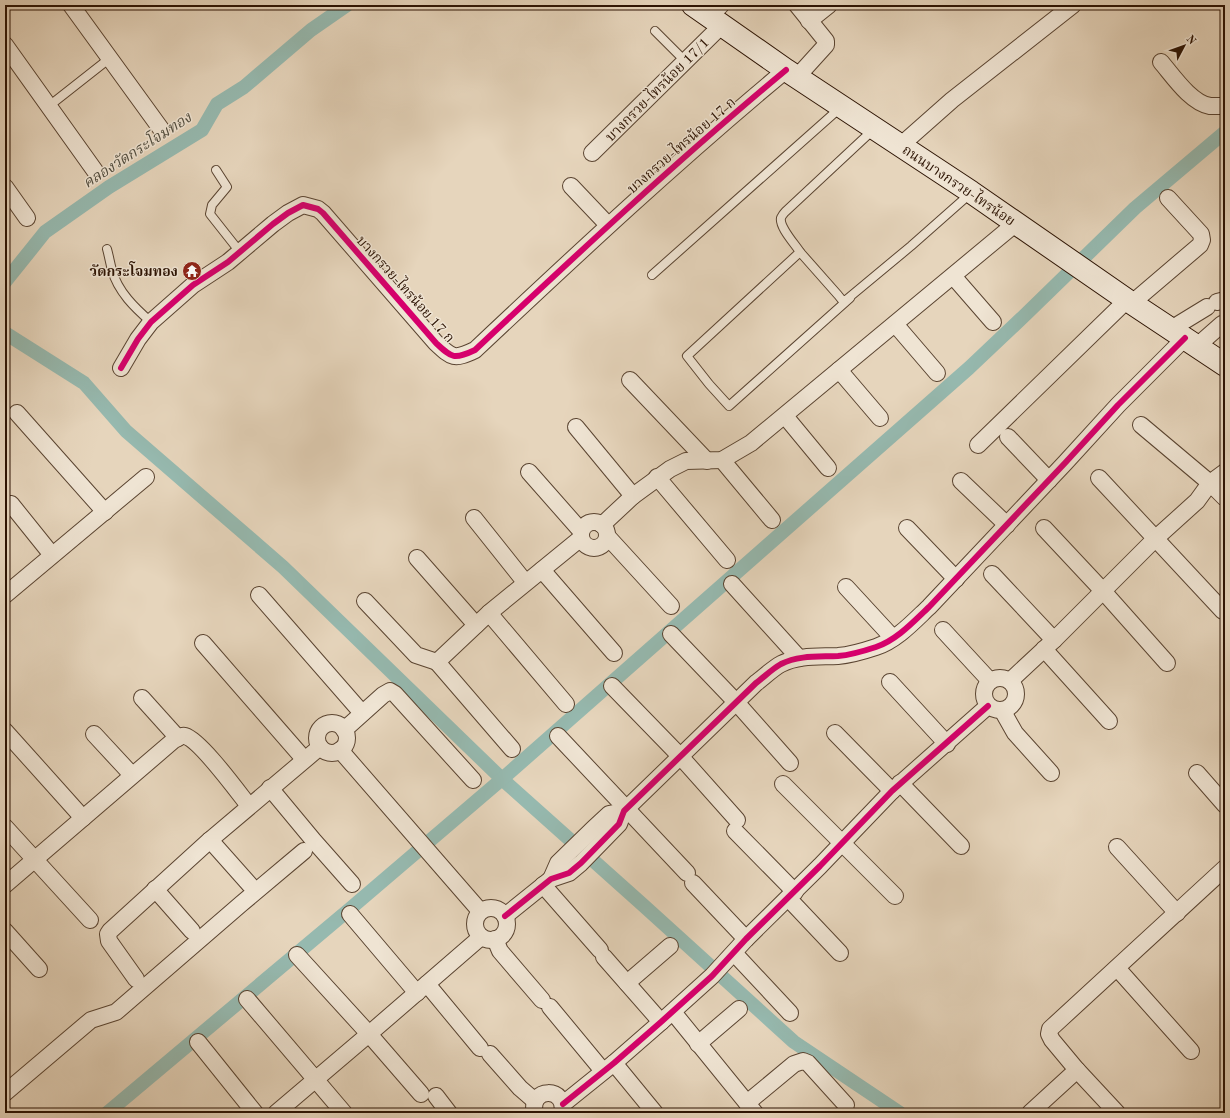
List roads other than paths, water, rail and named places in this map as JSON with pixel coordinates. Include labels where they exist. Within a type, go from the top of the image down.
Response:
[{"type":"main road","name":"ถนนบางกรวย-ไทรน้อย","points":[[712,13],[792,73],[971,192],[1053,250],[1225,365]]},
{"type":"street","points":[[71,5],[161,129]]},
{"type":"street","name":"บางกรวย-ไทรน้อย 17 ก","points":[[121,368],[138,339],[151,322],[193,285],[228,262],[288,212],[303,205],[318,209],[324,213],[436,343],[450,356],[461,356],[475,350],[608,225],[746,103],[792,73],[826,45],[824,38],[796,5]]},
{"type":"street","points":[[809,21],[829,5]]},
{"type":"street","points":[[900,146],[952,100],[1073,5]]},
{"type":"street","name":"บางกรวย-ไทรน้อย 17/1","points":[[592,153],[685,61],[712,13]]},
{"type":"street","points":[[5,45],[95,171]]},
{"type":"street","points":[[1162,62],[1189,93],[1199,102],[1209,106],[1224,108]]},
{"type":"street","points":[[571,186],[608,225]]},
{"type":"street","points":[[5,188],[27,218]]},
{"type":"street","points":[[978,445],[1130,302],[1200,245],[1202,240],[1201,234],[1168,198]]},
{"type":"street","points":[[529,472],[581,534],[583,543],[588,547],[600,547],[605,542],[605,531],[633,496],[670,469],[686,461],[715,460],[751,443],[1015,224]]},
{"type":"street","points":[[953,276],[993,322]]},
{"type":"street","points":[[505,916],[547,882],[568,873],[581,863],[599,834],[609,814],[625,810],[756,682],[781,664],[799,658],[839,656],[857,653],[878,647],[894,638],[929,607],[956,579],[1118,405],[1216,303]]},
{"type":"street","points":[[895,324],[937,373]]},
{"type":"street","points":[[1184,338],[1222,324]]},
{"type":"street","points":[[839,370],[880,418]]},
{"type":"street","points":[[630,380],[715,460],[772,520]]},
{"type":"street","points":[[17,413],[105,512]]},
{"type":"street","points":[[785,416],[828,468]]},
{"type":"street","points":[[1141,425],[1220,490]]},
{"type":"street","points":[[576,427],[633,496]]},
{"type":"street","points":[[1008,437],[1049,480]]},
{"type":"street","points":[[1010,681],[1049,645],[1156,538],[1197,501],[1220,490],[1225,472]]},
{"type":"street","points":[[5,595],[146,477]]},
{"type":"street","points":[[657,478],[727,560]]},
{"type":"street","points":[[1099,478],[1223,611]]},
{"type":"street","points":[[961,481],[1006,525]]},
{"type":"street","points":[[11,504],[52,555]]},
{"type":"street","points":[[474,518],[525,582]]},
{"type":"street","points":[[437,662],[489,613],[525,582],[542,570],[581,534],[584,526],[590,522],[596,522],[605,531],[670,606]]},
{"type":"street","points":[[907,528],[956,579]]},
{"type":"street","points":[[1044,528],[1167,663]]},
{"type":"street","points":[[417,558],[476,625]]},
{"type":"street","points":[[542,570],[614,653]]},
{"type":"street","points":[[992,574],[1109,721]]},
{"type":"street","points":[[732,584],[799,658]]},
{"type":"street","points":[[846,587],[894,638]]},
{"type":"street","points":[[259,595],[362,713]]},
{"type":"street","points":[[366,601],[416,655],[437,662],[512,749]]},
{"type":"street","points":[[489,613],[566,704]]},
{"type":"street","points":[[943,630],[990,681]]},
{"type":"street","points":[[671,634],[736,702],[790,763]]},
{"type":"street","points":[[203,643],[304,760]]},
{"type":"street","points":[[350,914],[422,989],[485,1051],[520,1088],[535,1107],[542,1094],[553,1094],[557,1096],[562,1108],[667,1017],[717,971],[746,939],[896,787],[946,744],[995,708],[1010,708],[1016,695],[1014,687],[1010,681],[996,678],[990,681],[985,686],[983,693],[984,700],[995,708],[1051,773]]},
{"type":"street","points":[[890,682],[946,744]]},
{"type":"street","points":[[612,686],[680,756],[791,895],[840,953]]},
{"type":"street","points":[[344,730],[362,713],[390,691],[395,694],[473,780]]},
{"type":"street","points":[[142,698],[178,738]]},
{"type":"street","points":[[334,724],[344,730],[346,741],[343,748],[337,752],[329,753],[322,750],[320,747],[317,736],[318,732],[323,726],[334,724]]},
{"type":"street","points":[[5,731],[83,818]]},
{"type":"street","points":[[835,733],[961,846]]},
{"type":"street","points":[[94,734],[132,775]]},
{"type":"street","points":[[5,885],[132,775],[181,736],[187,737],[199,745],[249,806]]},
{"type":"street","points":[[558,736],[746,939]]},
{"type":"street","points":[[136,979],[109,941],[108,934],[112,928],[249,806],[320,747]]},
{"type":"street","points":[[340,750],[480,911]]},
{"type":"street","points":[[1196,773],[1225,805]]},
{"type":"street","points":[[783,784],[895,896]]},
{"type":"street","points":[[270,788],[352,884]]},
{"type":"street","points":[[5,827],[90,920]]},
{"type":"street","points":[[547,882],[558,863],[568,853],[599,834]]},
{"type":"street","points":[[210,840],[250,885]]},
{"type":"street","points":[[1116,847],[1177,913]]},
{"type":"street","points":[[5,1093],[91,1020],[116,1012],[240,904],[304,851]]},
{"type":"street","points":[[1117,1113],[1077,1070],[1052,1040],[1048,1034],[1050,1028],[1225,868]]},
{"type":"street","points":[[547,882],[602,954],[627,983],[698,1044],[751,1108],[794,1064],[803,1061],[808,1063],[846,1105]]},
{"type":"street","points":[[155,889],[192,931]]},
{"type":"street","points":[[276,1113],[422,989],[488,938],[499,938],[506,930],[507,926],[503,912],[494,908],[484,908],[477,914],[474,924],[477,933],[488,938],[546,1003],[608,1067],[656,1113]]},
{"type":"street","points":[[5,931],[39,969]]},
{"type":"street","points":[[627,983],[670,946]]},
{"type":"street","points":[[734,953],[790,1013]]},
{"type":"street","points":[[297,955],[428,1095],[449,1113]]},
{"type":"street","points":[[1117,968],[1191,1051]]},
{"type":"street","points":[[247,999],[344,1113]]},
{"type":"street","points":[[698,1044],[739,1009]]},
{"type":"street","points":[[198,1042],[255,1113]]},
{"type":"street","points":[[1030,1113],[1077,1070]]},
{"type":"lane","points":[[655,31],[685,61]]},
{"type":"lane","points":[[49,106],[110,58]]},
{"type":"lane","points":[[652,274],[841,106]]},
{"type":"lane","points":[[850,298],[842,300],[800,252],[784,230],[781,224],[781,217],[874,128]]},
{"type":"lane","points":[[216,170],[227,187],[212,205],[210,214],[240,252]]},
{"type":"lane","points":[[800,252],[687,356],[729,406],[971,192]]},
{"type":"lane","points":[[107,249],[112,271],[122,290],[132,305],[151,322]]},
{"type":"waterway","name":"คลองวัดกระโจมทอง","points":[[5,282],[45,232],[109,187],[202,130],[217,104],[244,87],[311,30],[347,5]]},
{"type":"waterway","points":[[107,1113],[502,779],[969,368],[1135,208],[1225,132]]},
{"type":"waterway","points":[[5,333],[84,383],[126,431],[283,567],[502,779],[794,1042],[900,1113]]},
{"type":"place","name":"วัดกระโจมทอง","points":[[192,271]]}]
